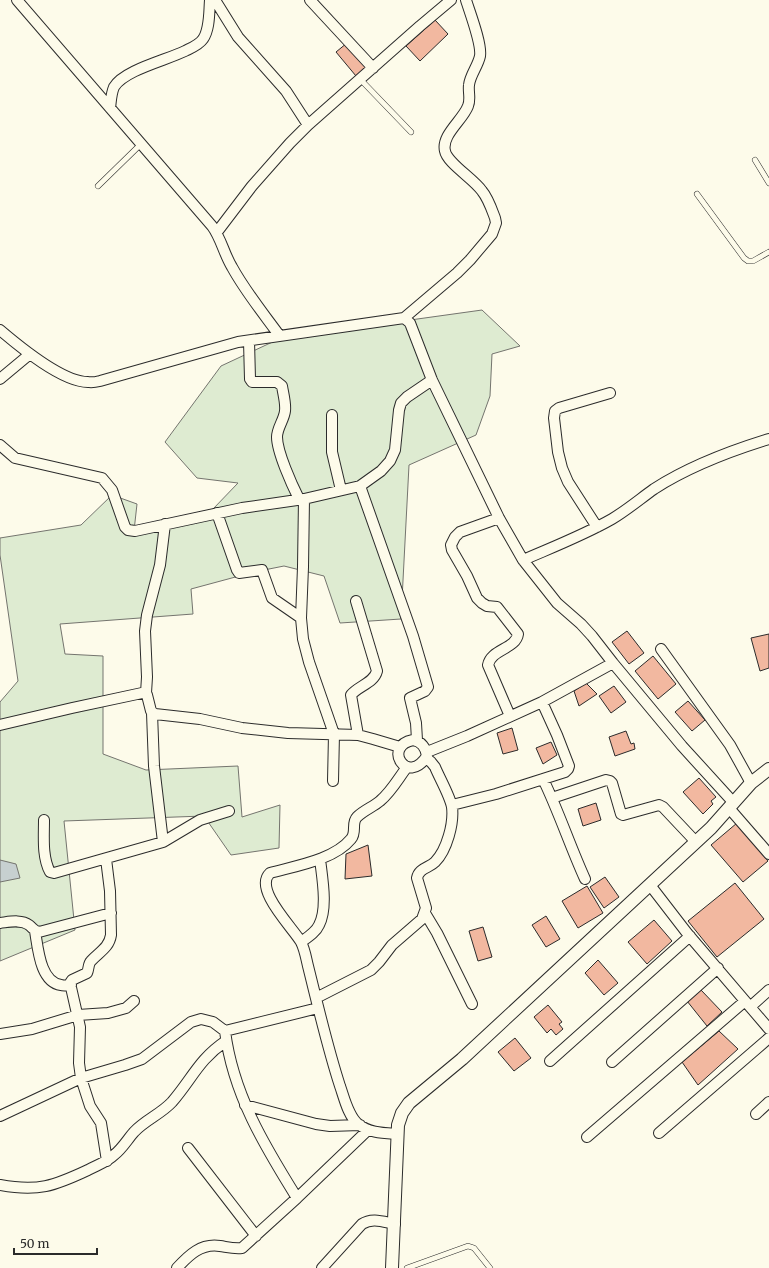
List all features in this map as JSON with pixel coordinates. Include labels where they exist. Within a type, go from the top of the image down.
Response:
[{"type":"street","points":[[17,0],[217,232],[226,257],[234,272],[279,335]]},
{"type":"street","points":[[110,108],[111,97],[119,80],[131,73],[193,48],[202,40],[206,32],[210,0]]},
{"type":"street","points":[[215,0],[238,37],[286,91],[308,125]]},
{"type":"street","points":[[310,0],[373,68]]},
{"type":"street","points":[[217,232],[252,186],[308,125],[451,0]]},
{"type":"street","points":[[0,330],[30,354],[71,378],[87,383],[100,381],[238,342],[404,318],[470,260],[492,234],[496,223],[484,192],[469,176],[450,161],[445,151],[446,142],[451,129],[468,107],[470,101],[469,86],[480,52],[466,0]]},
{"type":"street","points":[[404,318],[410,323],[432,380],[500,518],[523,560],[557,603],[592,636],[731,805],[769,854]]},
{"type":"street","points":[[249,341],[250,379],[252,382],[277,382],[282,386],[285,411],[278,430],[278,444],[284,464],[301,499],[304,567],[301,618],[303,639],[309,662],[334,734],[333,781]]},
{"type":"street","points":[[0,379],[30,354]]},
{"type":"street","points":[[0,446],[15,458],[102,478],[108,483],[112,490],[125,527],[128,530],[135,531],[217,513],[301,499],[360,486],[381,471],[390,461],[395,450],[398,416],[401,403],[407,397],[432,380]]},
{"type":"street","points":[[597,527],[575,494],[562,468],[558,452],[554,418],[555,411],[559,408],[610,393]]},
{"type":"street","points":[[332,415],[332,452],[341,490]]},
{"type":"street","points":[[523,560],[597,527],[627,509],[654,489],[684,472],[769,439]]},
{"type":"street","points":[[360,486],[413,636],[428,687],[425,691],[410,698],[417,731],[416,740]]},
{"type":"street","points":[[217,513],[239,573],[262,570],[272,598],[301,618]]},
{"type":"street","points":[[500,518],[460,532],[455,537],[451,545],[452,550],[471,583],[477,598],[487,606],[497,607],[518,634],[517,639],[514,642],[492,656],[488,665],[510,716]]},
{"type":"street","points":[[163,842],[154,766],[152,713],[146,693],[146,631],[147,615],[160,565],[165,524]]},
{"type":"street","points":[[356,601],[376,671],[373,679],[354,691],[351,695],[358,735]]},
{"type":"street","points":[[661,649],[730,744],[751,783]]},
{"type":"street","points":[[225,1031],[317,1004],[371,970],[392,945],[422,919],[426,908],[417,878],[418,874],[420,871],[435,862],[446,844],[450,832],[452,805],[435,766],[426,755],[420,743],[416,740],[408,741],[400,747],[398,758],[401,762],[406,767],[416,767],[422,763],[426,755],[542,702],[613,663]]},
{"type":"street","points":[[0,725],[146,693]]},
{"type":"street","points":[[452,805],[543,780],[565,772],[568,769],[569,766],[557,735],[542,702]]},
{"type":"street","points":[[152,713],[242,728],[288,733],[358,735],[400,747]]},
{"type":"street","points":[[364,1128],[351,1115],[346,1103],[333,1064],[305,952],[301,942],[272,900],[265,881],[266,876],[270,873],[320,859],[341,849],[349,842],[355,833],[354,823],[358,817],[388,794],[406,767]]},
{"type":"street","points":[[394,1267],[398,1126],[402,1113],[409,1103],[472,1050],[650,885],[696,842],[751,783],[769,768]]},
{"type":"street","points":[[543,780],[552,798],[585,879]]},
{"type":"street","points":[[552,798],[606,780],[610,781],[612,783],[621,814],[623,815],[659,805],[663,807],[696,842]]},
{"type":"street","points":[[44,820],[44,847],[48,867],[50,872],[54,873],[106,859],[109,856],[163,842],[200,820],[229,811]]},
{"type":"street","points":[[106,859],[110,891],[110,941],[90,963],[87,973],[70,982],[80,1027],[79,1063],[81,1078],[90,1106],[101,1123],[106,1161]]},
{"type":"street","points":[[301,942],[311,935],[319,925],[323,914],[320,859]]},
{"type":"street","points":[[650,885],[690,936],[769,1029]]},
{"type":"street","points":[[35,931],[39,932],[111,912]]},
{"type":"street","points":[[425,913],[437,933],[472,1004]]},
{"type":"street","points":[[0,923],[18,921],[29,925],[35,931],[40,962],[44,972],[50,979],[60,985],[71,985]]},
{"type":"street","points":[[550,1062],[690,936]]},
{"type":"street","points":[[612,1062],[718,968]]},
{"type":"street","points":[[587,1137],[748,1004],[769,990]]},
{"type":"street","points":[[0,1034],[32,1029],[78,1014],[108,1013],[126,1008],[134,1001]]},
{"type":"street","points":[[0,1116],[81,1078],[142,1059],[191,1022],[201,1019],[212,1022],[225,1031],[234,1075],[246,1105],[267,1148],[297,1198]]},
{"type":"street","points":[[659,1133],[769,1038]]},
{"type":"street","points":[[0,1185],[15,1188],[49,1186],[62,1182],[106,1161],[121,1149],[134,1132],[171,1102],[205,1058],[226,1041]]},
{"type":"street","points":[[756,1114],[769,1102]]},
{"type":"street","points":[[246,1105],[323,1125],[364,1128],[383,1133],[398,1134]]},
{"type":"street","points":[[177,1268],[199,1248],[209,1245],[218,1245],[242,1248],[297,1198],[364,1128]]},
{"type":"street","points":[[188,1148],[256,1236]]},
{"type":"street","points":[[322,1268],[367,1220],[395,1224]]},
{"type":"lane","points":[[360,79],[411,132]]},
{"type":"lane","points":[[98,186],[141,144]]},
{"type":"lane","points":[[755,160],[769,183]]},
{"type":"lane","points":[[697,194],[744,258],[748,261],[753,261],[769,252]]},
{"type":"lane","points":[[406,1268],[468,1246],[474,1248],[490,1268]]},
{"type":"green space","points":[[482,310],[520,346],[492,354],[490,396],[476,435],[409,465],[401,619],[340,623],[324,576],[284,566],[254,572],[191,589],[193,614],[60,624],[65,654],[103,656],[103,754],[146,770],[238,766],[242,817],[280,805],[279,848],[231,855],[204,816],[64,821],[75,930],[0,961],[0,702],[18,681],[0,555],[0,538],[81,525],[112,495],[137,504],[134,531],[182,524],[213,509],[238,483],[197,478],[165,442],[221,366],[281,338]]},
{"type":"shaded area","points":[[0,860],[16,864],[20,878],[0,882]]},
{"type":"building","points":[[435,20],[448,34],[420,61],[406,46]]},
{"type":"building","points":[[347,43],[367,66],[356,76],[336,52]]},
{"type":"building","points":[[627,631],[644,653],[629,664],[612,642]]},
{"type":"building","points":[[769,634],[769,668],[760,671],[751,638]]},
{"type":"building","points":[[653,656],[676,684],[658,699],[635,671]]},
{"type":"building","points":[[586,683],[597,694],[579,706],[574,691]]},
{"type":"building","points":[[614,686],[626,702],[611,713],[599,696]]},
{"type":"building","points":[[688,701],[705,720],[692,731],[675,712]]},
{"type":"building","points":[[512,728],[518,750],[503,754],[497,733]]},
{"type":"building","points":[[626,731],[631,744],[634,743],[635,749],[615,756],[609,737]]},
{"type":"building","points":[[551,742],[557,755],[543,764],[536,748]]},
{"type":"building","points":[[699,778],[716,797],[711,801],[713,804],[703,814],[683,792]]},
{"type":"building","points":[[596,803],[601,820],[583,826],[578,809]]},
{"type":"building","points":[[737,823],[768,861],[743,882],[711,845]]},
{"type":"building","points":[[368,845],[372,876],[345,879],[346,854]]},
{"type":"building","points":[[605,877],[619,897],[604,908],[590,887]]},
{"type":"building","points":[[735,883],[764,919],[717,957],[688,921]]},
{"type":"building","points":[[587,886],[603,913],[578,928],[562,901]]},
{"type":"building","points":[[546,916],[560,939],[546,947],[532,925]]},
{"type":"building","points":[[654,920],[672,941],[647,964],[628,942]]},
{"type":"building","points":[[483,927],[492,957],[478,961],[469,931]]},
{"type":"building","points":[[598,960],[618,983],[604,995],[585,973]]},
{"type":"building","points":[[701,990],[722,1012],[707,1026],[687,1001]]},
{"type":"building","points":[[548,1005],[562,1022],[559,1024],[563,1029],[556,1035],[551,1029],[547,1033],[534,1017]]},
{"type":"building","points":[[719,1031],[738,1049],[698,1085],[682,1062]]},
{"type":"building","points":[[515,1038],[531,1058],[514,1071],[498,1052]]}]
